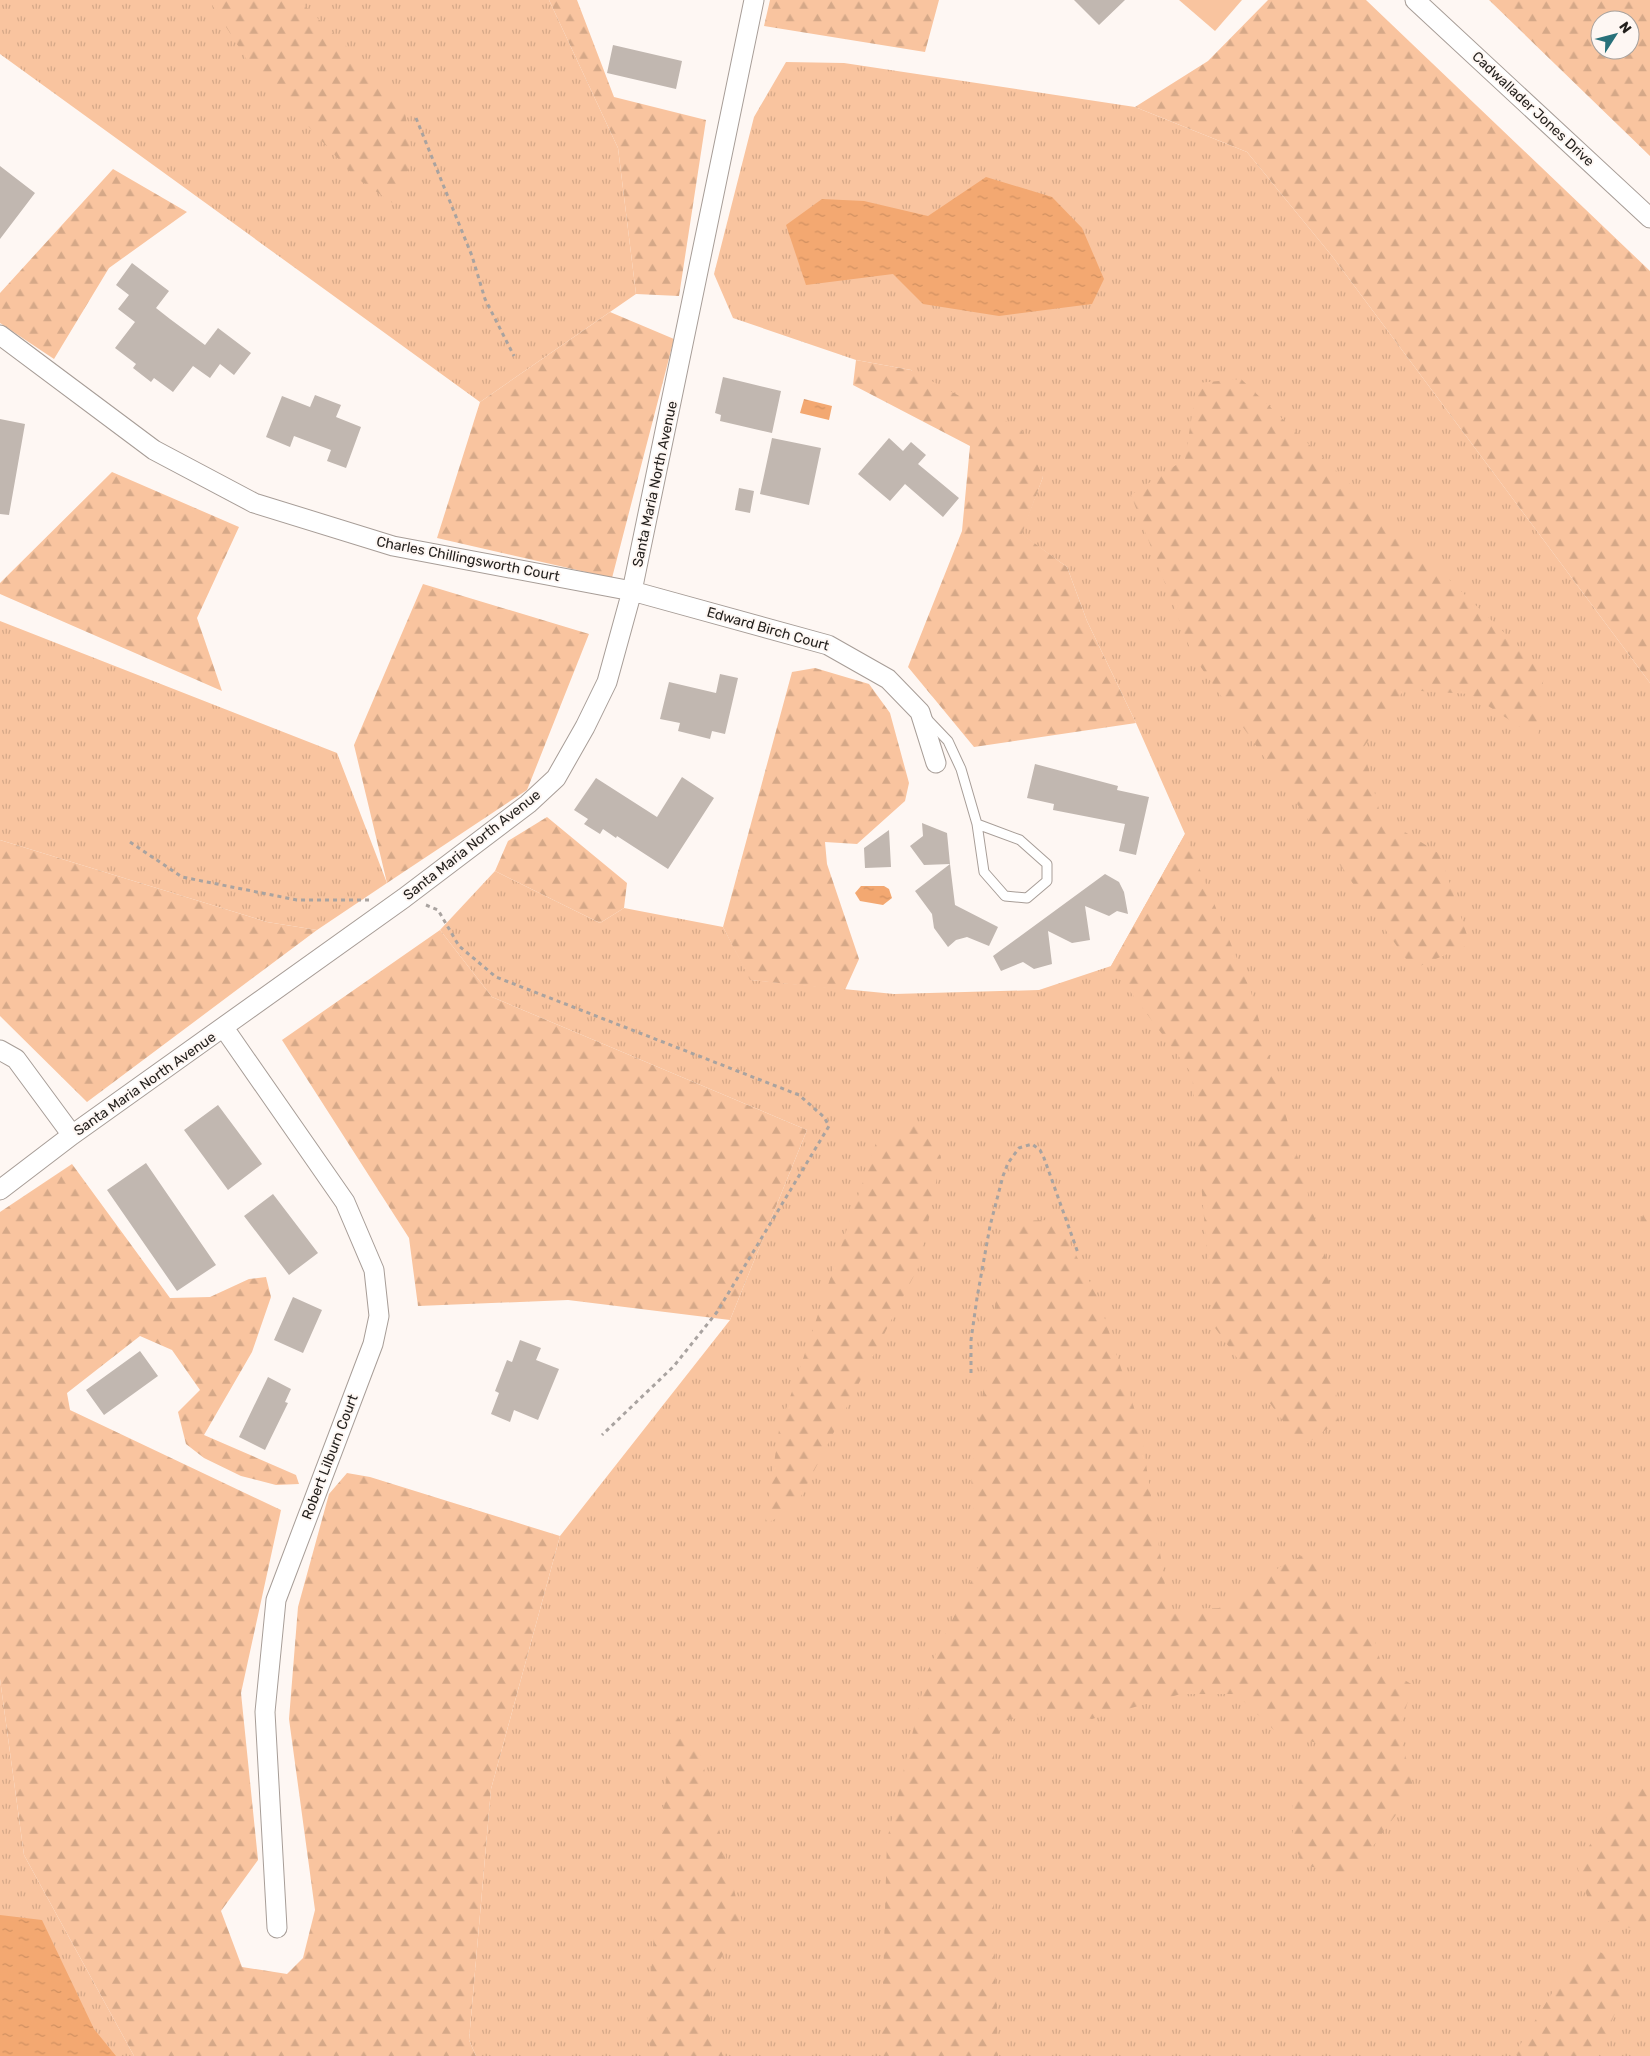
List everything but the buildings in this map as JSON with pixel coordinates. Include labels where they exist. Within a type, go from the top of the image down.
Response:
[{"type":"street","name":"Santa Maria North Avenue","points":[[0,1190],[72,1135],[404,898],[528,804],[556,778],[586,728],[607,682],[632,591],[754,0]]},
{"type":"street","name":"Cadwallader Jones Drive","points":[[1415,0],[1650,218]]},
{"type":"street","name":"Charles Chillingsworth Court","points":[[0,335],[154,450],[254,503],[393,546],[632,591]]},
{"type":"street","name":"Edward Birch Court","points":[[632,591],[828,645],[888,679],[920,712],[936,763]]},
{"type":"street","name":"Robert Lilburn Court","points":[[224,1028],[345,1202],[374,1270],[378,1316],[373,1344],[276,1600],[265,1712],[277,1928]]},
{"type":"street","points":[[0,1050],[16,1059],[72,1135]]},
{"type":"lane","points":[[920,712],[948,741],[961,770],[977,824],[984,872],[1005,896],[1027,898],[1047,881],[1047,864],[1020,840],[977,824]]},
{"type":"path","points":[[416,118],[472,256],[485,300],[514,356]]},
{"type":"path","points":[[130,842],[182,878],[297,900],[343,901],[404,898],[438,910],[459,946],[496,977],[799,1095],[824,1117],[829,1126],[713,1318],[674,1366],[602,1435]]},
{"type":"path","points":[[971,1373],[971,1340],[990,1226],[1008,1163],[1023,1146],[1032,1144],[1040,1150],[1078,1253]]},
{"type":"green space","points":[[0,0],[549,0],[618,148],[636,294],[480,402],[0,54]]},
{"type":"green space","points":[[209,0],[299,0],[403,102],[413,158],[394,204],[355,177],[247,60]]},
{"type":"green space","points":[[549,0],[577,0],[614,97],[706,120],[679,296],[636,294],[618,148]]},
{"type":"green space","points":[[770,0],[939,0],[925,52],[764,26]]},
{"type":"green space","points":[[1179,0],[1242,0],[1215,31]]},
{"type":"green space","points":[[1268,0],[1366,0],[1650,271],[1650,683],[1332,256],[1247,152],[1135,107],[1208,61]]},
{"type":"green space","points":[[1489,0],[1650,0],[1650,156]]},
{"type":"green space","points":[[786,62],[844,63],[1135,107],[1247,152],[1332,256],[1650,683],[1650,2056],[476,2056],[469,2040],[491,1789],[560,1536],[730,1320],[807,1130],[492,997],[440,930],[495,871],[600,923],[624,908],[723,927],[751,980],[894,994],[1039,990],[1111,966],[1185,834],[1136,723],[1087,621],[1067,567],[1021,534],[1043,477],[911,370],[856,360],[733,318],[714,274],[754,117]]},
{"type":"green space","points":[[113,169],[187,212],[109,268],[54,359],[0,323],[0,293]]},
{"type":"green space","points":[[610,312],[674,339],[612,578],[437,538],[480,402]]},
{"type":"green space","points":[[856,360],[911,370],[1021,429],[1043,477],[1022,534],[1067,567],[1087,621],[1136,723],[974,747],[908,667],[962,531],[970,446],[853,385]]},
{"type":"green space","points":[[1241,379],[1544,671],[1538,739],[1470,694],[1404,690],[1363,748],[1381,817],[1440,854],[1470,944],[1413,969],[1193,656],[1131,495],[1185,459],[1197,383]]},
{"type":"green space","points":[[112,472],[239,527],[197,618],[222,691],[0,594],[0,583]]},
{"type":"green space","points":[[423,584],[589,634],[527,790],[387,883],[354,745]]},
{"type":"green space","points":[[0,621],[337,753],[387,883],[317,930],[267,922],[0,840]]},
{"type":"green space","points":[[815,668],[869,684],[890,713],[909,783],[905,801],[857,844],[825,842],[827,864],[859,959],[845,990],[750,980],[723,927],[792,672]]},
{"type":"green space","points":[[547,817],[627,883],[624,908],[600,923],[495,871],[508,841]]},
{"type":"green space","points":[[1185,834],[1251,992],[1328,1265],[1338,1421],[1302,1447],[1213,1325],[1192,1074],[1111,966]]},
{"type":"green space","points":[[0,840],[267,922],[317,930],[87,1102],[0,1016]]},
{"type":"green space","points":[[440,930],[492,997],[807,1130],[730,1320],[568,1300],[418,1306],[409,1238],[282,1040]]},
{"type":"green space","points":[[919,1122],[941,1157],[920,1264],[794,1510],[765,1524],[779,1430],[877,1140]]},
{"type":"green space","points":[[72,1164],[170,1298],[210,1297],[249,1279],[266,1277],[271,1297],[252,1352],[204,1435],[296,1475],[299,1484],[276,1485],[241,1476],[204,1458],[186,1444],[178,1412],[200,1390],[172,1350],[140,1336],[67,1393],[70,1410],[281,1510],[241,1693],[258,1860],[221,1911],[242,1967],[287,1974],[303,1958],[315,1910],[289,1719],[298,1607],[329,1494],[347,1473],[370,1477],[560,1536],[491,1789],[469,2040],[476,2056],[134,2056],[24,1855],[0,1679],[0,1212]]},
{"type":"green space","points":[[1650,1198],[1650,1235],[1636,1232]]},
{"type":"green space","points":[[1058,1220],[1098,1298],[1140,1426],[1169,1610],[1219,1608],[1283,1565],[1313,1550],[1321,1588],[1372,1631],[1382,1667],[1413,1685],[1399,1730],[1414,1790],[1355,1871],[1343,1878],[1321,1868],[1303,1866],[1293,1841],[1292,1795],[1320,1744],[1274,1730],[1236,1694],[1181,1694],[1092,1719],[1054,1711],[1002,1721],[989,1774],[998,2056],[881,2056],[887,1840],[927,1672],[978,1567],[971,1477],[1007,1221]]},
{"type":"green space","points":[[0,1679],[24,1855],[134,2056],[0,2056]]},
{"type":"green space","points":[[672,1707],[700,1752],[742,1922],[710,1977],[710,2020],[723,2056],[654,2056],[646,2035]]},
{"type":"green space","points":[[1637,1785],[1650,1790],[1650,1917],[1637,1930],[1594,1917],[1577,1866],[1621,1794]]},
{"type":"green space","points":[[1599,1951],[1622,1967],[1622,1997],[1597,2056],[1517,2056],[1515,2053],[1570,1964]]},
{"type":"water","points":[[986,177],[1052,197],[1082,228],[1104,279],[1092,304],[999,316],[923,304],[893,274],[806,285],[786,225],[822,199],[864,201],[928,216]]},
{"type":"water","points":[[804,399],[832,406],[829,420],[800,413]]},
{"type":"water","points":[[861,886],[884,886],[889,889],[892,898],[883,905],[860,901],[855,893]]},
{"type":"water","points":[[0,1915],[42,1920],[94,2029],[116,2056],[0,2056]]}]
